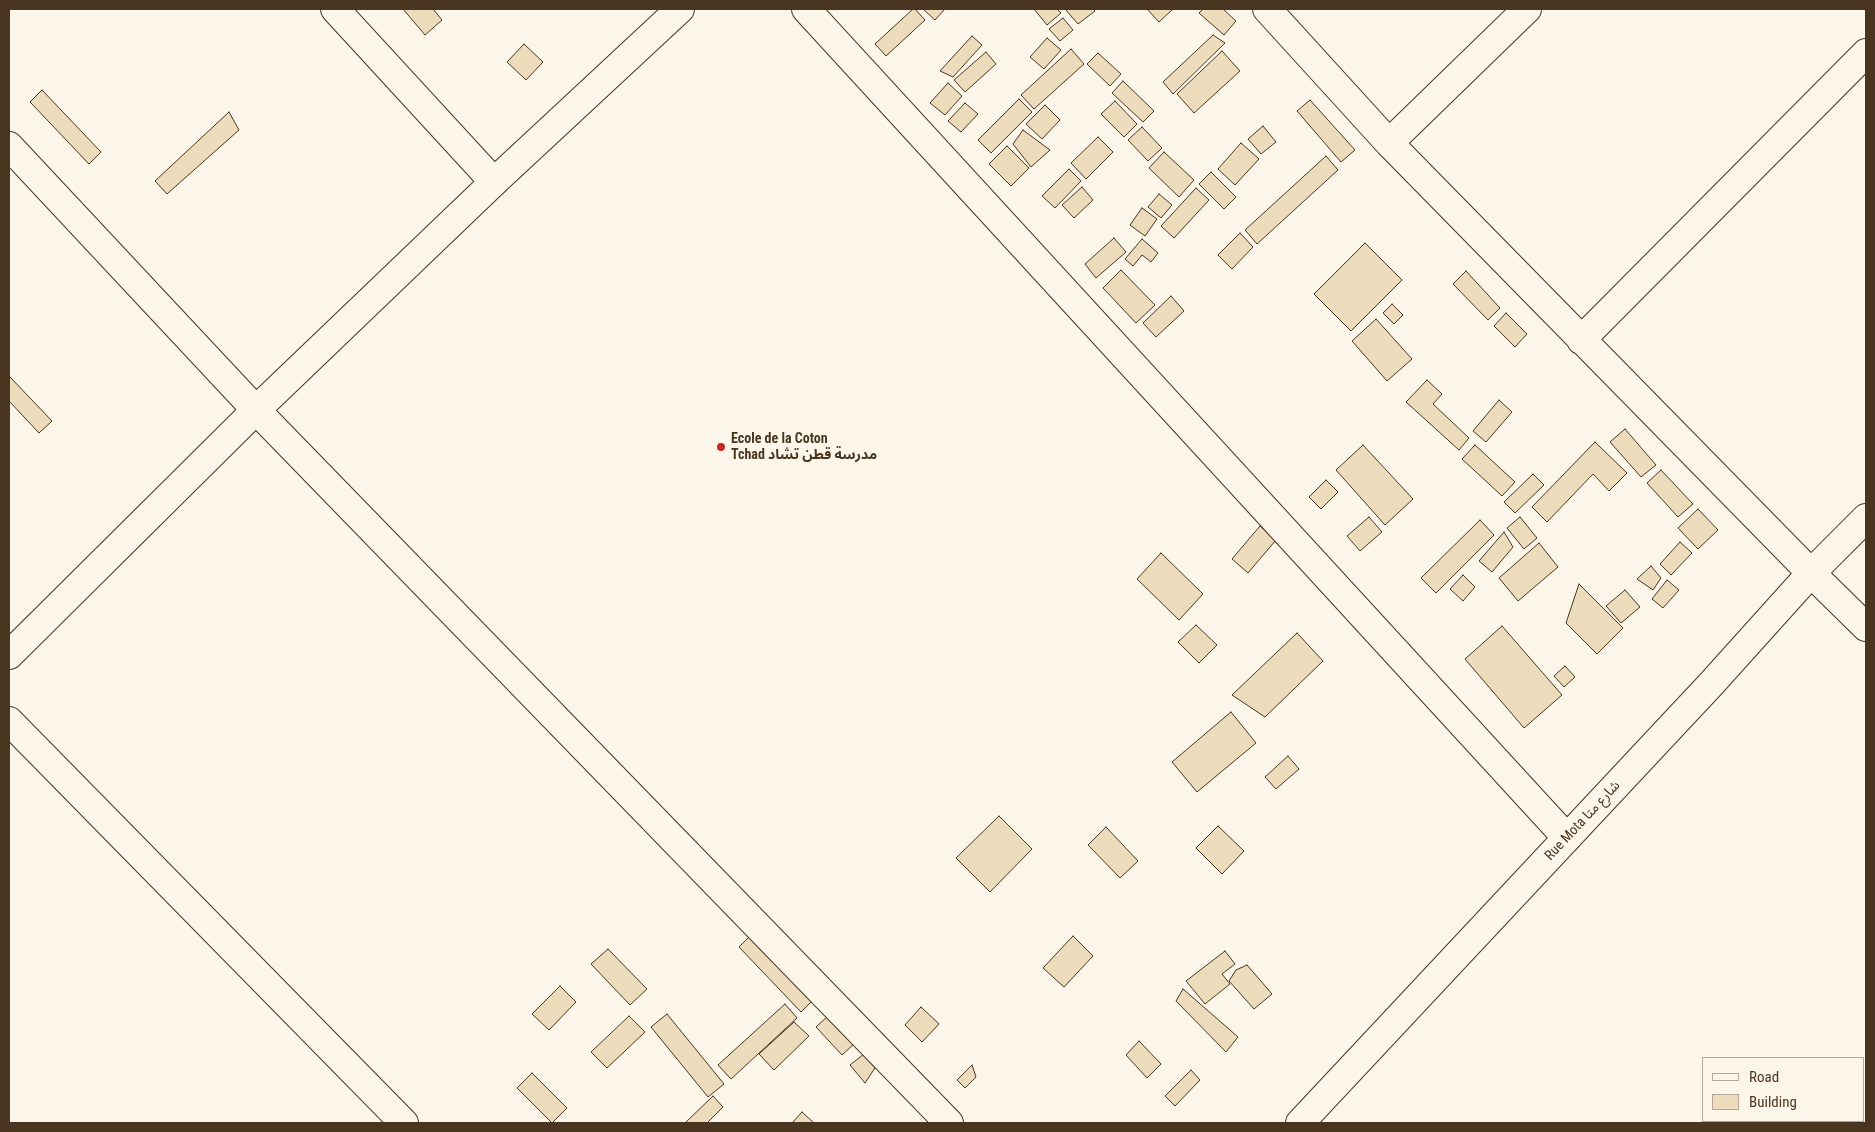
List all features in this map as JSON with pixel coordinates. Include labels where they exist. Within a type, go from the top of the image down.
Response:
[{"type":"main road","points":[[335,9],[494,182]]},
{"type":"main road","points":[[9,655],[256,410],[494,182],[680,9]]},
{"type":"main road","points":[[806,9],[1567,838]]},
{"type":"main road","points":[[1267,9],[1389,143],[1866,627]]},
{"type":"main road","points":[[1389,143],[1527,9]]},
{"type":"main road","points":[[1582,340],[1866,53]]},
{"type":"main road","points":[[9,146],[256,410],[949,1123]]},
{"type":"main road","name":"Rue Mota شارع متا","points":[[1300,1123],[1712,683],[1811,573],[1866,518]]},
{"type":"main road","points":[[9,721],[404,1123]]},
{"type":"building","points":[[403,9],[433,9],[442,20],[425,35]]},
{"type":"building","points":[[913,9],[925,20],[886,56],[875,44]]},
{"type":"building","points":[[923,9],[945,9],[935,20]]},
{"type":"building","points":[[1034,9],[1057,9],[1061,13],[1047,25]]},
{"type":"building","points":[[1065,9],[1093,9],[1095,11],[1078,24]]},
{"type":"building","points":[[1147,9],[1173,9],[1159,22]]},
{"type":"building","points":[[1203,9],[1223,9],[1236,21],[1224,35],[1199,13]]},
{"type":"building","points":[[1063,18],[1073,30],[1060,41],[1049,29]]},
{"type":"building","points":[[1213,35],[1225,43],[1173,94],[1163,82]]},
{"type":"building","points":[[972,36],[982,45],[953,77],[940,71]]},
{"type":"building","points":[[1047,38],[1061,50],[1044,69],[1030,57]]},
{"type":"building","points":[[524,44],[543,62],[526,80],[507,62]]},
{"type":"building","points":[[1071,49],[1084,64],[1034,109],[1021,95]]},
{"type":"building","points":[[1222,51],[1240,71],[1194,113],[1177,94]]},
{"type":"building","points":[[986,52],[996,64],[965,92],[954,80]]},
{"type":"building","points":[[1098,53],[1121,74],[1110,86],[1087,64]]},
{"type":"building","points":[[1123,81],[1154,111],[1143,122],[1112,93]]},
{"type":"building","points":[[948,83],[962,96],[945,115],[930,103]]},
{"type":"building","points":[[42,90],[101,152],[89,164],[30,102]]},
{"type":"building","points":[[1019,99],[1032,112],[991,153],[978,140]]},
{"type":"building","points":[[1310,100],[1355,150],[1341,162],[1297,111]]},
{"type":"building","points":[[1115,101],[1137,124],[1124,137],[1101,114]]},
{"type":"building","points":[[965,103],[978,114],[961,132],[948,121]]},
{"type":"building","points":[[1045,105],[1060,120],[1042,139],[1026,124]]},
{"type":"building","points":[[229,112],[239,130],[167,194],[155,181]]},
{"type":"building","points":[[1263,126],[1276,142],[1261,154],[1248,139]]},
{"type":"building","points":[[1142,127],[1162,148],[1148,161],[1128,140]]},
{"type":"building","points":[[1023,130],[1050,150],[1031,167],[1013,144]]},
{"type":"building","points":[[1098,137],[1113,152],[1086,179],[1071,163]]},
{"type":"building","points":[[1241,143],[1259,159],[1235,185],[1218,169]]},
{"type":"building","points":[[1007,146],[1029,168],[1011,186],[989,164]]},
{"type":"building","points":[[1164,152],[1194,180],[1179,197],[1149,168]]},
{"type":"building","points":[[1326,156],[1338,170],[1257,244],[1245,230]]},
{"type":"building","points":[[1069,169],[1081,181],[1055,208],[1042,196]]},
{"type":"building","points":[[1211,172],[1236,197],[1224,209],[1199,184]]},
{"type":"building","points":[[1082,187],[1093,200],[1074,218],[1062,205]]},
{"type":"building","points":[[1196,188],[1209,200],[1174,238],[1161,226]]},
{"type":"building","points":[[1159,194],[1172,205],[1161,218],[1148,207]]},
{"type":"building","points":[[1142,208],[1157,219],[1145,236],[1130,225]]},
{"type":"building","points":[[1240,233],[1253,247],[1232,269],[1218,255]]},
{"type":"building","points":[[1114,238],[1126,252],[1096,278],[1085,264]]},
{"type":"building","points":[[1142,239],[1158,253],[1151,262],[1142,255],[1133,266],[1125,259]]},
{"type":"building","points":[[1365,243],[1402,280],[1351,331],[1314,294]]},
{"type":"building","points":[[1121,270],[1155,305],[1136,323],[1103,288]]},
{"type":"building","points":[[1466,271],[1500,308],[1488,320],[1453,284]]},
{"type":"building","points":[[1171,296],[1184,311],[1156,337],[1143,323]]},
{"type":"building","points":[[1392,304],[1403,315],[1394,324],[1383,313]]},
{"type":"building","points":[[1506,313],[1527,334],[1515,347],[1494,326]]},
{"type":"building","points":[[1376,319],[1412,359],[1387,381],[1352,341]]},
{"type":"building","points":[[9,376],[52,421],[39,433],[9,401]]},
{"type":"building","points":[[1427,380],[1442,394],[1433,404],[1469,438],[1459,450],[1406,402]]},
{"type":"building","points":[[1499,400],[1512,412],[1486,442],[1473,431]]},
{"type":"building","points":[[1625,429],[1656,465],[1641,477],[1610,442]]},
{"type":"building","points":[[1595,442],[1627,473],[1609,491],[1593,474],[1547,522],[1532,507]]},
{"type":"building","points":[[1363,445],[1413,499],[1385,525],[1336,470]]},
{"type":"building","points":[[1475,445],[1515,482],[1502,496],[1462,459]]},
{"type":"building","points":[[1661,470],[1693,504],[1678,517],[1647,483]]},
{"type":"building","points":[[1533,474],[1544,485],[1515,513],[1504,502]]},
{"type":"building","points":[[1326,480],[1338,492],[1321,509],[1309,497]]},
{"type":"building","points":[[1698,509],[1718,530],[1698,549],[1678,528]]},
{"type":"building","points":[[1369,517],[1382,532],[1360,551],[1347,536]]},
{"type":"building","points":[[1520,517],[1537,538],[1524,549],[1507,528]]},
{"type":"building","points":[[1480,520],[1494,535],[1436,593],[1421,578]]},
{"type":"building","points":[[1260,526],[1276,540],[1248,573],[1232,559]]},
{"type":"building","points":[[1504,532],[1513,547],[1492,572],[1479,561]]},
{"type":"building","points":[[1680,542],[1692,553],[1671,575],[1660,564]]},
{"type":"building","points":[[1539,543],[1558,567],[1518,601],[1499,578]]},
{"type":"building","points":[[1161,553],[1203,594],[1179,620],[1137,579]]},
{"type":"building","points":[[1651,566],[1661,578],[1653,590],[1637,579]]},
{"type":"building","points":[[1463,575],[1475,587],[1463,601],[1450,589]]},
{"type":"building","points":[[1667,580],[1679,590],[1663,608],[1652,599]]},
{"type":"building","points":[[1579,584],[1623,628],[1597,654],[1566,623]]},
{"type":"building","points":[[1625,590],[1640,607],[1621,623],[1606,606]]},
{"type":"building","points":[[1196,625],[1217,645],[1199,663],[1178,642]]},
{"type":"building","points":[[1502,626],[1562,695],[1524,728],[1465,659]]},
{"type":"building","points":[[1297,633],[1323,661],[1265,717],[1232,695]]},
{"type":"building","points":[[1565,666],[1575,677],[1564,687],[1554,676]]},
{"type":"building","points":[[1231,712],[1256,743],[1197,792],[1172,762]]},
{"type":"building","points":[[1288,756],[1299,769],[1276,789],[1265,777]]},
{"type":"building","points":[[999,816],[1032,849],[990,892],[956,858]]},
{"type":"building","points":[[1218,826],[1244,851],[1222,874],[1196,848]]},
{"type":"building","points":[[1106,827],[1138,861],[1120,878],[1088,845]]},
{"type":"building","points":[[753,933],[815,998],[801,1012],[739,947]]},
{"type":"building","points":[[1073,936],[1093,956],[1064,987],[1043,968]]},
{"type":"building","points":[[608,949],[647,989],[630,1005],[591,964]]},
{"type":"building","points":[[1225,951],[1235,964],[1222,974],[1230,984],[1205,1004],[1186,981]]},
{"type":"building","points":[[1247,965],[1272,994],[1254,1009],[1229,981],[1236,970]]},
{"type":"building","points":[[560,986],[576,1002],[549,1030],[532,1014]]},
{"type":"building","points":[[1183,989],[1238,1037],[1226,1052],[1176,1001]]},
{"type":"building","points":[[785,1004],[797,1018],[731,1079],[718,1065]]},
{"type":"building","points":[[921,1007],[939,1024],[922,1042],[905,1025]]},
{"type":"building","points":[[667,1014],[724,1084],[708,1097],[651,1027]]},
{"type":"building","points":[[829,1015],[855,1043],[842,1055],[816,1027]]},
{"type":"building","points":[[629,1016],[645,1032],[607,1068],[591,1052]]},
{"type":"building","points":[[794,1022],[809,1036],[774,1070],[759,1054]]},
{"type":"building","points":[[1139,1041],[1161,1064],[1147,1078],[1126,1055]]},
{"type":"building","points":[[864,1054],[875,1068],[865,1083],[850,1065]]},
{"type":"building","points":[[972,1065],[976,1077],[965,1088],[957,1080]]},
{"type":"building","points":[[1191,1070],[1200,1080],[1175,1106],[1165,1096]]},
{"type":"building","points":[[532,1073],[567,1108],[552,1123],[517,1088]]},
{"type":"building","points":[[713,1096],[723,1107],[707,1123],[685,1123]]},
{"type":"building","points":[[802,1112],[814,1123],[792,1123]]},
{"type":"place","name":"Ecole de la Coton Tchad مدرسة قطن تشاد","points":[[721,447]]}]
